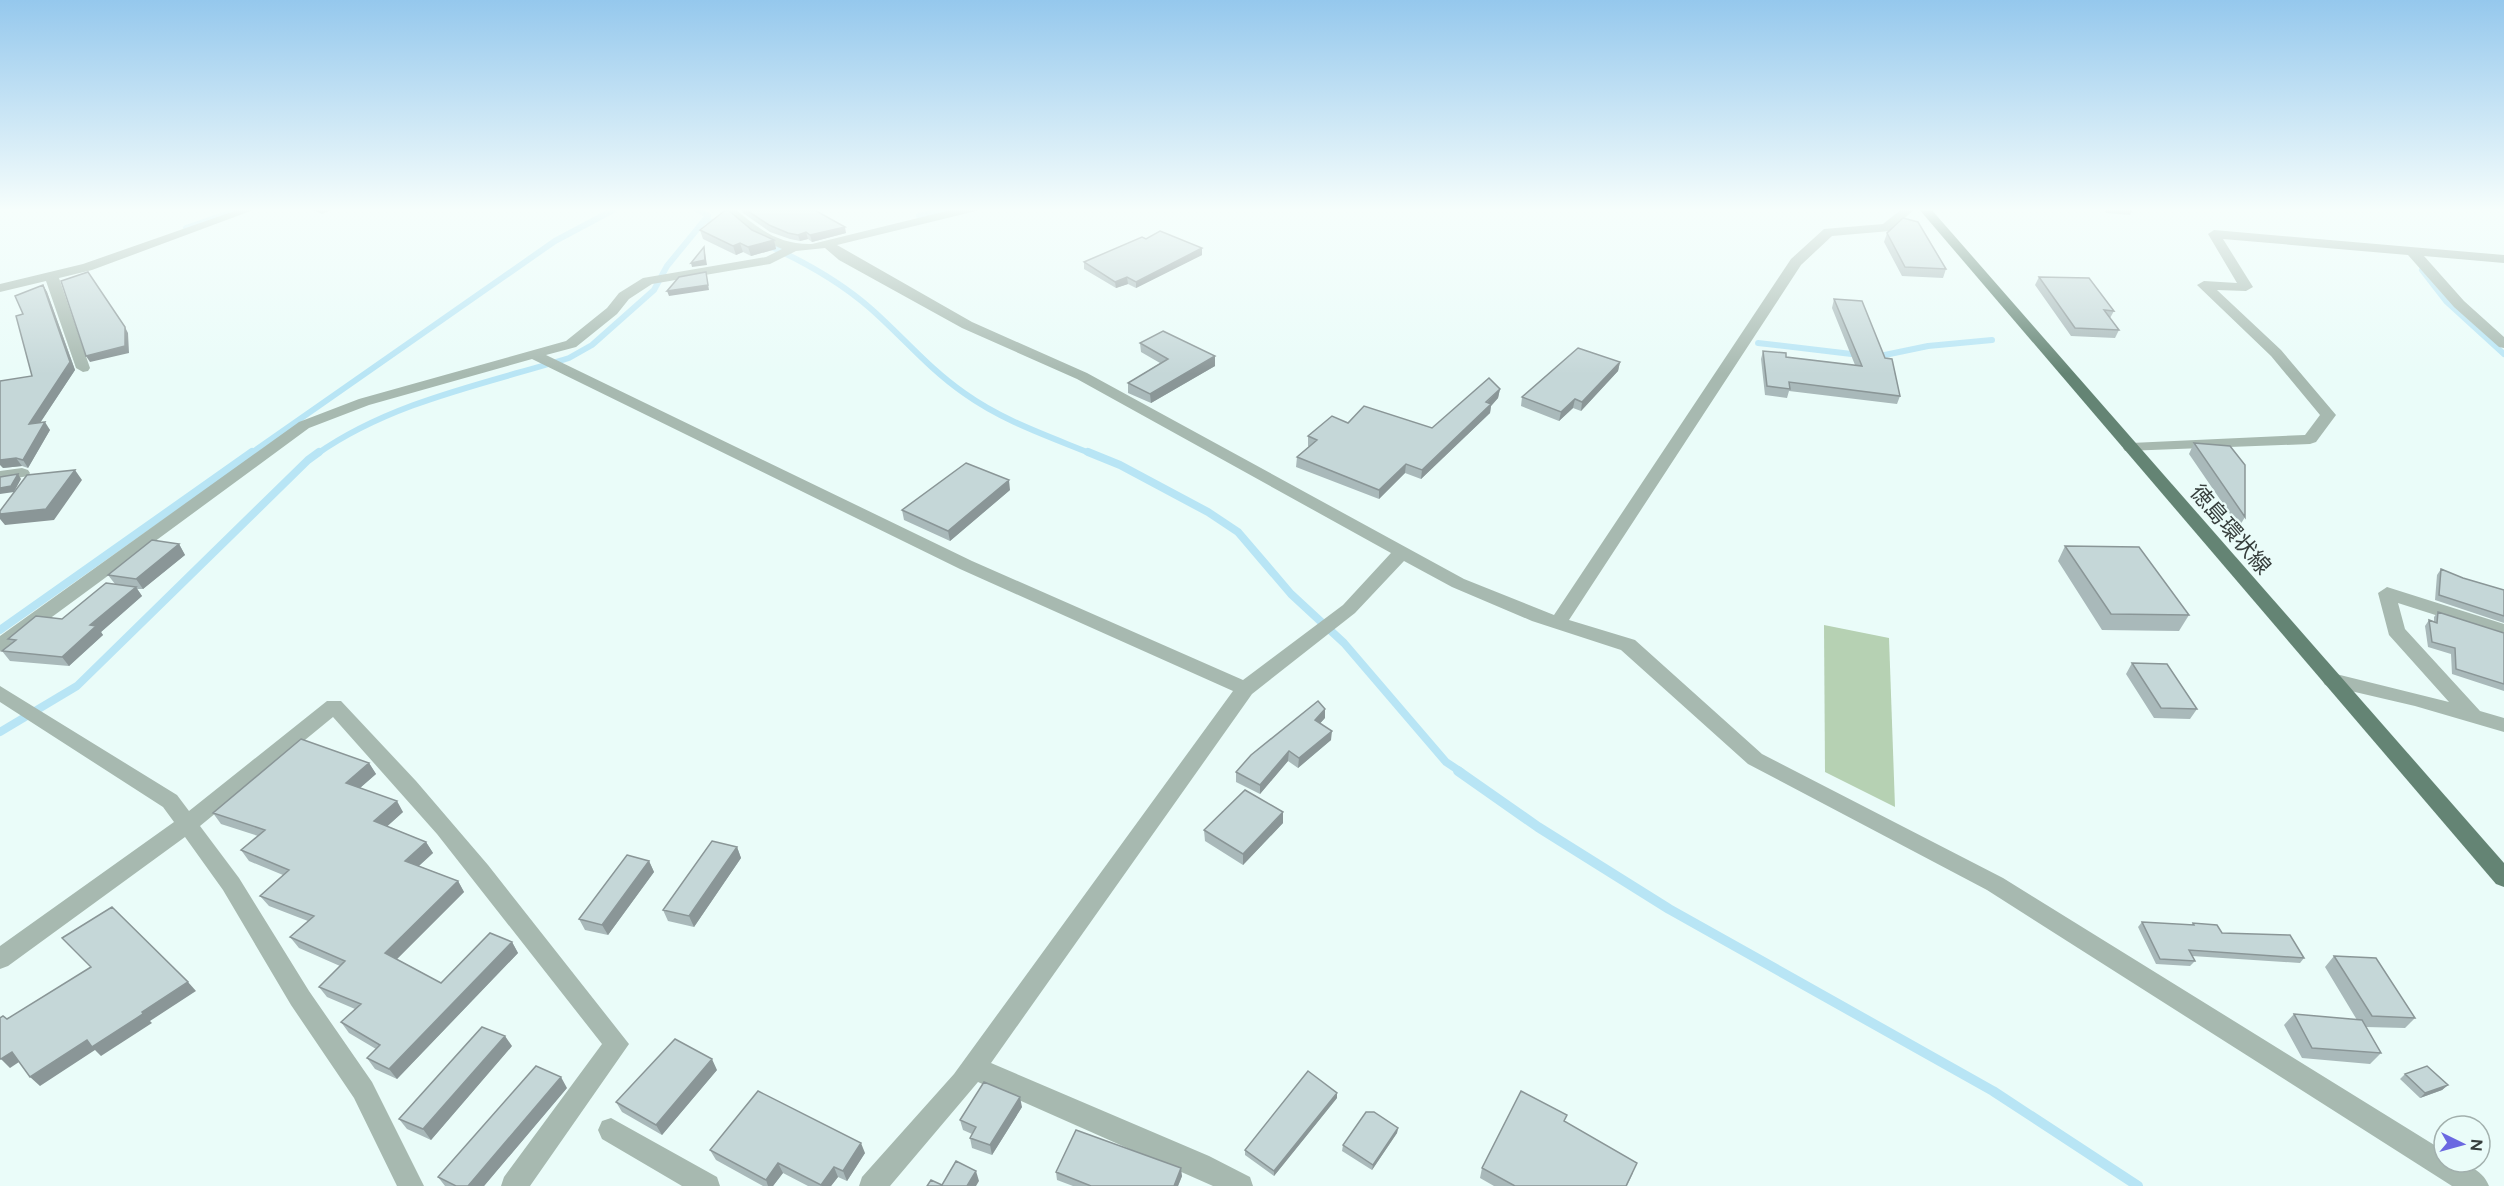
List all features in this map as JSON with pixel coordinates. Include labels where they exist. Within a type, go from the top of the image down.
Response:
[{"type":"main road","name":"徳島環状線","points":[[1972,263],[2504,878]]},
{"type":"street","points":[[0,288],[97,263]]},
{"type":"street","points":[[0,645],[304,425],[364,402],[547,360],[612,311],[624,296],[648,281],[730,263]]},
{"type":"street","points":[[855,263],[967,325],[1082,376],[1401,554],[1458,583],[1558,623],[1628,645],[1755,759],[1995,884],[2476,1186]]},
{"type":"street","points":[[1558,623],[1795,263]]},
{"type":"street","points":[[2131,447],[2310,439],[2328,415],[2276,353],[2204,285],[2246,287],[2232,263]]},
{"type":"street","points":[[2423,263],[2459,304],[2504,344]]},
{"type":"street","points":[[51,275],[83,368]]},
{"type":"street","points":[[547,360],[966,565],[1245,689]]},
{"type":"street","points":[[0,476],[22,473]]},
{"type":"street","points":[[872,1186],[974,1068],[1245,689],[1349,609],[1401,554]]},
{"type":"street","points":[[2473,716],[2396,631],[2387,593],[2504,631]]},
{"type":"street","points":[[2332,680],[2504,725]]},
{"type":"street","points":[[0,693],[170,801],[231,884],[300,998],[363,1090],[411,1186]]},
{"type":"street","points":[[0,959],[187,824],[334,706],[399,772],[617,1044],[513,1186]]},
{"type":"street","points":[[974,1068],[1200,1165],[1240,1186]]},
{"type":"street","points":[[611,1130],[707,1186]]},
{"type":"green space","points":[[1824,625],[1889,638],[1895,807],[1825,772]]},
{"type":"building","points":[[1086,263],[1172,263],[1136,282],[1127,277],[1115,282]]},
{"type":"building","points":[[1903,263],[1943,263],[1946,269],[1905,267]]},
{"type":"building","points":[[88,272],[125,327],[125,346],[86,356],[61,281]]},
{"type":"building","points":[[706,272],[708,285],[667,291],[679,277]]},
{"type":"building","points":[[2039,277],[2089,278],[2114,311],[2104,310],[2119,330],[2075,328]]},
{"type":"building","points":[[43,285],[70,362],[29,424],[45,422],[23,460],[16,458],[0,460],[0,381],[32,376],[16,316],[23,314],[15,296]]},
{"type":"building","points":[[1834,299],[1862,301],[1885,358],[1892,359],[1900,396],[1789,382],[1790,389],[1767,386],[1763,351],[1786,353],[1786,357],[1862,366]]},
{"type":"building","points":[[1163,331],[1215,356],[1150,394],[1128,383],[1168,359],[1140,343]]},
{"type":"building","points":[[1578,348],[1620,362],[1582,402],[1575,399],[1561,412],[1522,397]]},
{"type":"building","points":[[1489,378],[1500,389],[1486,402],[1491,404],[1422,470],[1406,464],[1379,490],[1297,457],[1317,440],[1308,436],[1332,416],[1348,423],[1364,406],[1432,428]]},
{"type":"building","points":[[2194,443],[2230,446],[2245,465],[2245,517]]},
{"type":"building","points":[[966,463],[1009,480],[948,531],[902,510]]},
{"type":"building","points":[[75,470],[46,509],[0,514],[27,475]]},
{"type":"building","points":[[18,474],[11,486],[0,488],[0,477]]},
{"type":"building","points":[[152,540],[179,544],[136,579],[108,575]]},
{"type":"building","points":[[2065,546],[2139,547],[2189,615],[2111,614]]},
{"type":"building","points":[[2441,569],[2504,590],[2504,616],[2439,595]]},
{"type":"building","points":[[106,583],[136,587],[90,625],[96,626],[62,657],[2,651],[16,640],[8,639],[36,616],[62,619]]},
{"type":"building","points":[[2438,612],[2504,633],[2504,684],[2456,669],[2455,648],[2432,642],[2429,620],[2437,623]]},
{"type":"building","points":[[2132,663],[2167,664],[2197,709],[2161,708]]},
{"type":"building","points":[[1318,701],[1325,709],[1315,720],[1332,731],[1299,758],[1289,751],[1260,785],[1236,772],[1251,755]]},
{"type":"building","points":[[301,739],[369,763],[346,783],[397,801],[374,821],[426,842],[405,861],[458,881],[385,953],[441,983],[490,933],[512,942],[389,1069],[367,1058],[380,1045],[341,1022],[361,1004],[319,987],[345,961],[290,937],[314,916],[260,896],[289,870],[241,850],[265,830],[213,813]]},
{"type":"building","points":[[1245,790],[1283,812],[1243,854],[1204,830]]},
{"type":"building","points":[[712,841],[737,847],[689,916],[663,910]]},
{"type":"building","points":[[627,855],[649,861],[602,925],[579,919]]},
{"type":"building","points":[[112,907],[188,982],[92,1047],[87,1040],[30,1077],[12,1052],[0,1059],[0,1018],[3,1016],[7,1019],[91,967],[62,938]]},
{"type":"building","points":[[2142,922],[2217,925],[2222,933],[2290,935],[2304,958],[2189,950],[2195,961],[2160,959]]},
{"type":"building","points":[[2334,956],[2376,958],[2415,1018],[2372,1016]]},
{"type":"building","points":[[2294,1014],[2362,1020],[2381,1053],[2312,1048]]},
{"type":"building","points":[[482,1027],[505,1036],[423,1129],[399,1119]]},
{"type":"building","points":[[675,1039],[712,1059],[656,1125],[616,1102]]},
{"type":"building","points":[[536,1066],[561,1077],[468,1186],[456,1186],[438,1177]]},
{"type":"building","points":[[2427,1066],[2448,1085],[2425,1093],[2405,1074]]},
{"type":"building","points":[[1308,1071],[1337,1093],[1274,1171],[1245,1150]]},
{"type":"building","points":[[984,1082],[1020,1097],[990,1145],[970,1138],[976,1127],[960,1120]]},
{"type":"building","points":[[758,1091],[861,1143],[843,1171],[834,1167],[821,1185],[778,1163],[766,1180],[710,1150]]},
{"type":"building","points":[[1521,1091],[1567,1115],[1564,1121],[1637,1163],[1626,1186],[1515,1186],[1482,1168]]},
{"type":"building","points":[[1366,1112],[1374,1112],[1398,1128],[1373,1165],[1343,1145]]},
{"type":"building","points":[[1076,1130],[1181,1168],[1174,1186],[1091,1186],[1056,1172]]},
{"type":"building","points":[[956,1161],[976,1171],[967,1186],[927,1186],[931,1180],[942,1185]]},
{"type":"waterway","points":[[250,454],[523,263]]},
{"type":"waterway","points":[[317,454],[346,436],[407,408],[471,386],[569,358],[592,345],[654,290],[669,263]]},
{"type":"waterway","points":[[805,263],[833,280],[870,308],[939,374],[979,403],[1026,427],[1092,454]]},
{"type":"waterway","points":[[2422,270],[2446,301],[2504,354]]},
{"type":"waterway","points":[[1875,357],[1928,346],[1992,340]]},
{"type":"waterway","points":[[1758,343],[1860,355]]},
{"type":"waterway","points":[[0,630],[252,452]]},
{"type":"waterway","points":[[0,732],[77,686],[308,460],[319,452]]},
{"type":"waterway","points":[[1088,452],[1120,465],[1208,512],[1238,532],[1291,594],[1344,643],[1446,762],[1461,772]]},
{"type":"waterway","points":[[1458,771],[1538,827],[1669,909],[1993,1091],[2138,1186]]}]
